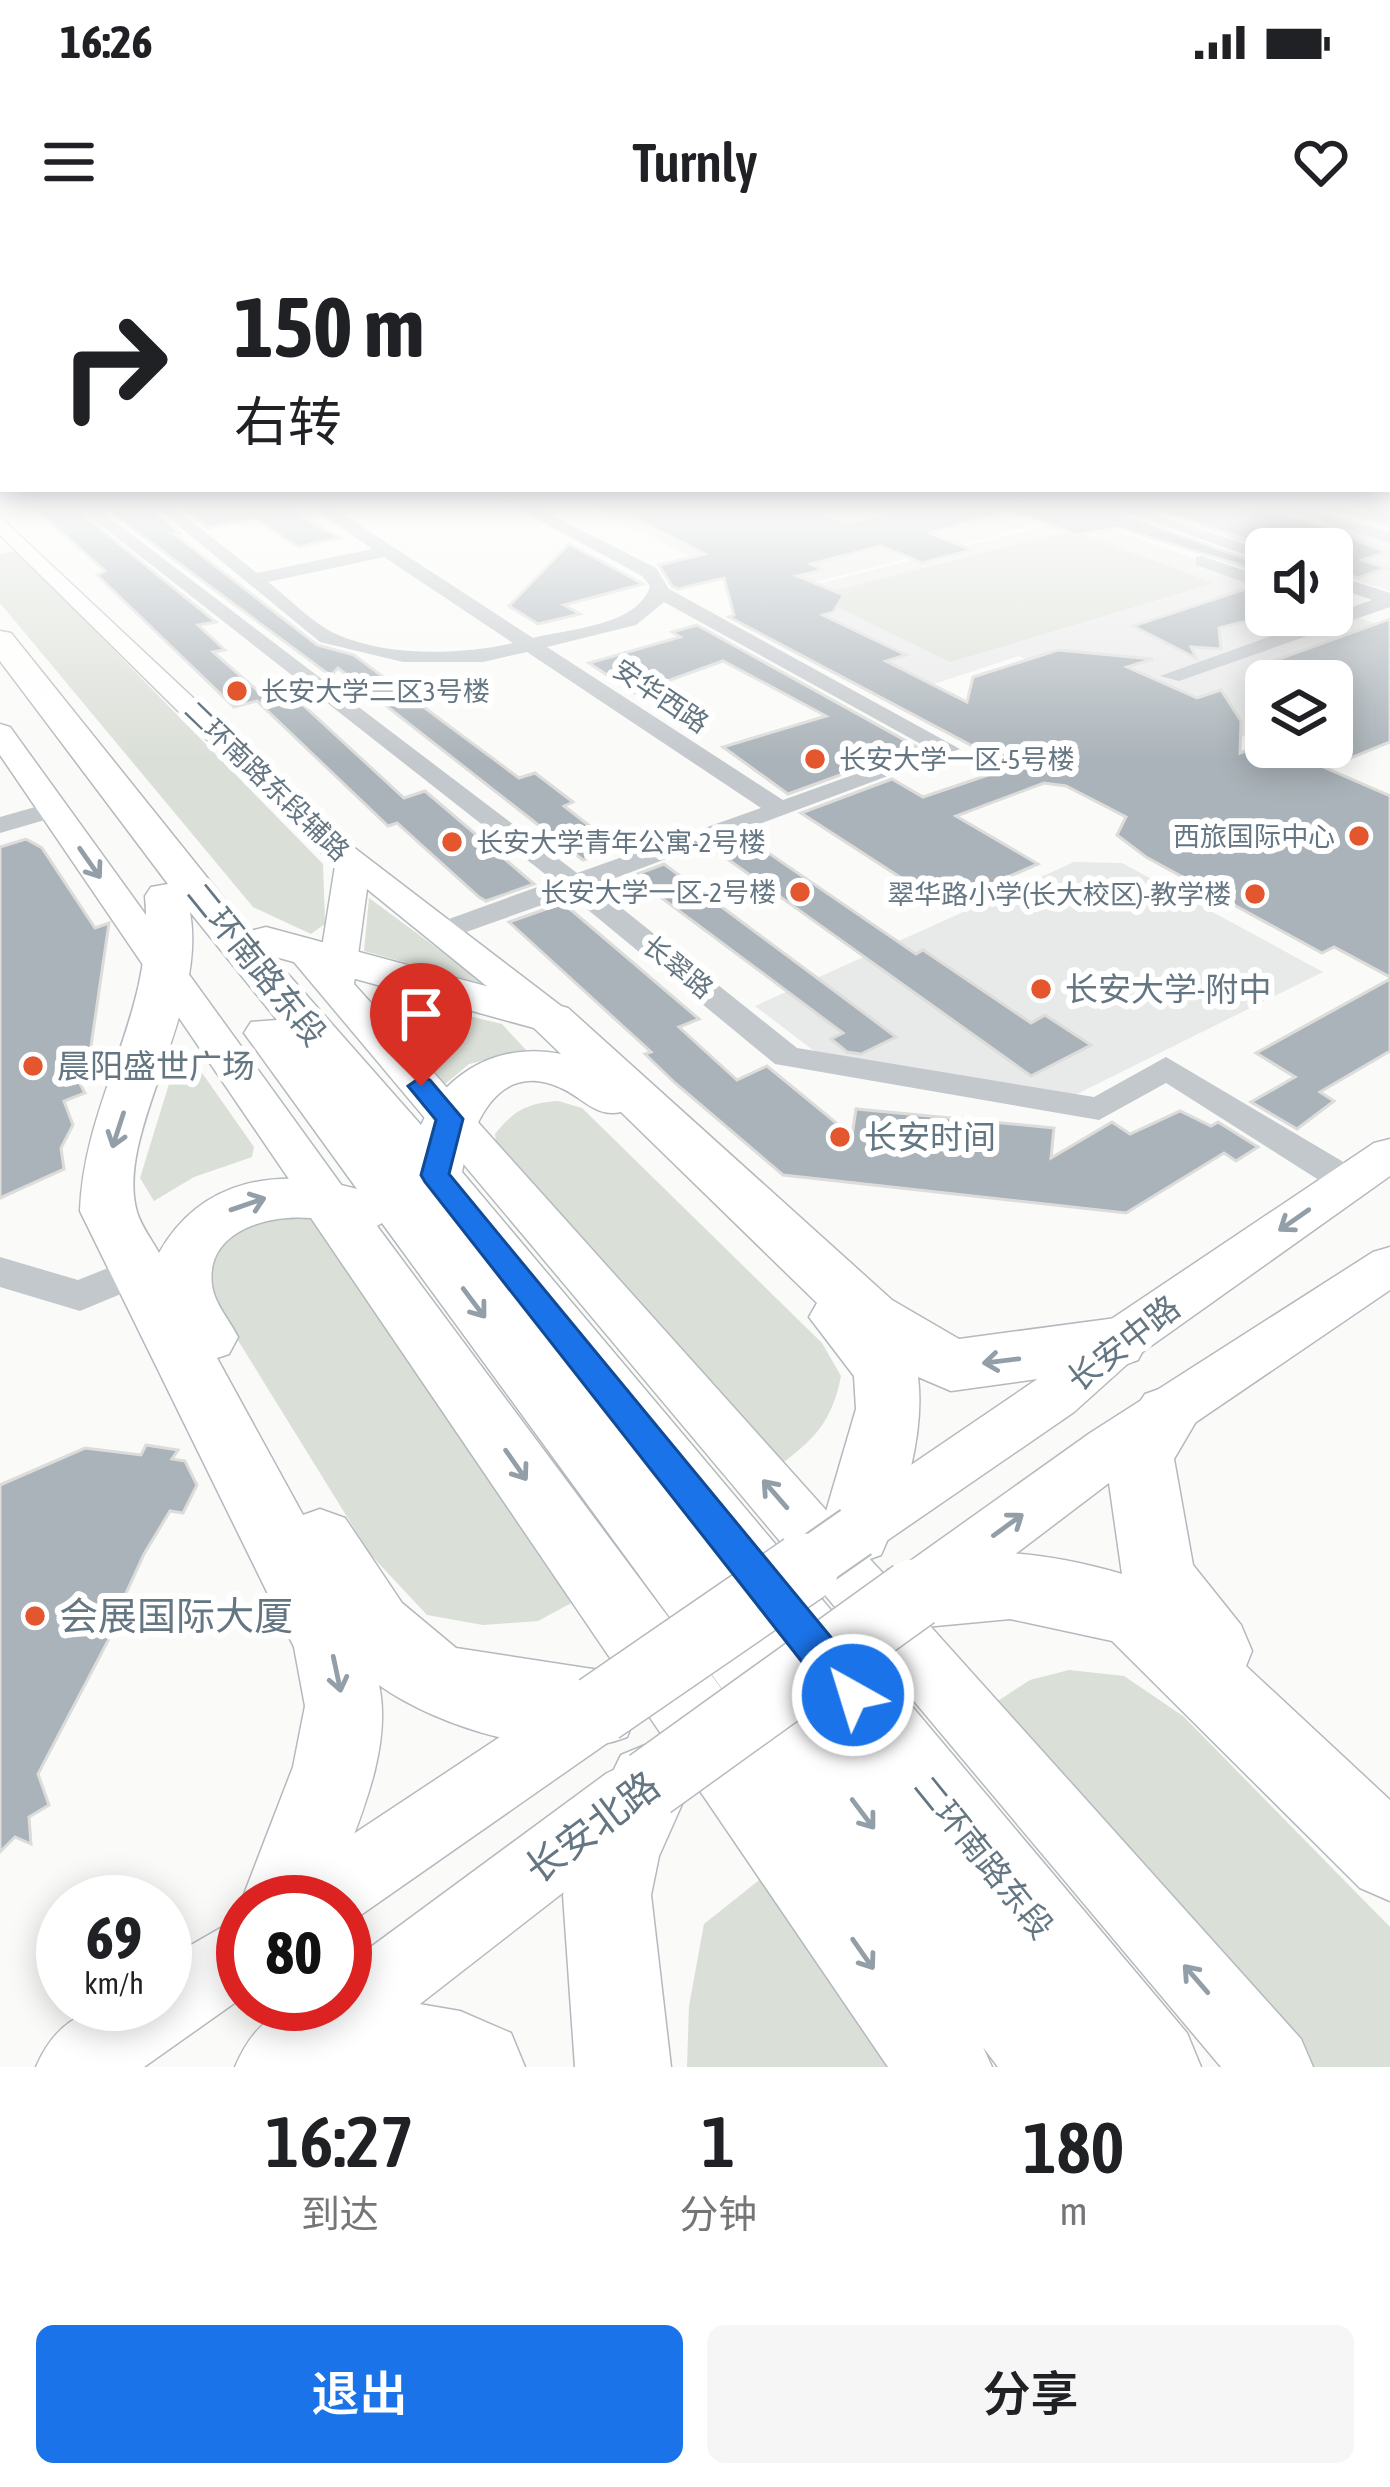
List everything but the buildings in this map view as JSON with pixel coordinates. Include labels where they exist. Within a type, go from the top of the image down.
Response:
[{"type":"highway","points":[[0,615],[181,873],[312,960],[551,1018],[870,1317],[908,1345],[951,1366],[1116,1343]]},
{"type":"highway","name":"二环南路东段","points":[[0,640],[181,873],[430,1245],[1056,2067]]},
{"type":"highway","name":"二环南路东段","points":[[0,677],[441,1151],[1153,2067]]},
{"type":"highway","points":[[181,873],[166,976],[106,1174],[108,1211],[331,1642],[344,1706],[334,1767],[295,1875]]},
{"type":"highway","points":[[312,960],[441,1151],[474,1087],[515,1068],[560,1068],[580,1075],[604,1090],[854,1329],[885,1368],[889,1409],[856,1532]]},
{"type":"highway","points":[[430,1245],[326,1198],[264,1198],[211,1222],[181,1268],[182,1293],[366,1620],[418,1673],[484,1697],[599,1709]]},
{"type":"highway","points":[[326,1198],[944,2067]]},
{"type":"highway","points":[[1168,1413],[1139,1455],[1160,1579],[1204,1642],[1390,1818]]},
{"type":"highway","points":[[914,1594],[1010,1585],[1072,1594],[1135,1613],[1390,1858]]},
{"type":"highway","points":[[623,2067],[608,1895],[618,1849],[650,1784]]},
{"type":"highway","points":[[311,2067],[441,2062]]},
{"type":"main road","name":"二环南路东段辅路","points":[[70,590],[353,863],[446,930],[551,1018]]},
{"type":"main road","points":[[0,733],[326,1198]]},
{"type":"main road","points":[[353,863],[312,960],[441,1151],[1273,2067]]},
{"type":"main road","name":"长安中路","points":[[856,1532],[1055,1396],[1116,1343],[1369,1168]]},
{"type":"main road","points":[[914,1594],[1168,1413],[1390,1265]]},
{"type":"main road","points":[[356,1875],[856,1532]]},
{"type":"main road","name":"长安北路","points":[[275,2067],[650,1784],[914,1594]]},
{"type":"main road","points":[[76,2067],[216,1971]]},
{"type":"street","name":"长翠路","points":[[194,590],[573,883],[787,1057],[1099,1109],[1166,1068],[1369,1168]]},
{"type":"street","points":[[268,590],[327,638],[444,660],[629,621],[650,607],[653,590]]},
{"type":"street","name":"安华西路","points":[[453,590],[779,808]]},
{"type":"street","points":[[446,930],[948,749],[669,590]]},
{"type":"street","points":[[1353,608],[1390,600]]},
{"type":"street","points":[[1171,676],[1276,636]]},
{"type":"street","points":[[0,825],[53,810]]},
{"type":"street","points":[[0,1272],[80,1296],[138,1270]]},
{"type":"shaded area","points":[[0,590],[55,590],[323,864],[325,924],[311,934],[253,907],[0,603]]},
{"type":"shaded area","points":[[793,590],[1245,590],[1245,636],[1353,636],[1353,616],[1390,629],[1353,662],[1245,660],[1245,735],[1216,747],[1019,656],[925,687],[755,600]]},
{"type":"shaded area","points":[[837,590],[1190,590],[950,662],[815,596]]},
{"type":"shaded area","name":"长安大学-附中","points":[[1074,862],[1122,863],[1323,972],[1069,1098],[826,1060],[755,1006]]},
{"type":"shaded area","points":[[369,898],[487,985],[364,951]]},
{"type":"shaded area","points":[[386,996],[502,1024],[526,1050],[469,1064],[444,1085],[368,1002]]},
{"type":"shaded area","points":[[188,1053],[254,1147],[252,1157],[194,1177],[154,1201],[140,1178],[177,1058]]},
{"type":"shaded area","points":[[558,1101],[582,1108],[822,1343],[841,1376],[832,1406],[811,1438],[777,1467],[497,1156],[495,1134],[509,1119],[530,1106]]},
{"type":"shaded area","points":[[306,1211],[577,1600],[538,1621],[483,1625],[427,1615],[370,1554],[200,1279],[234,1223]]},
{"type":"shaded area","points":[[1069,1670],[1124,1676],[1183,1716],[1390,1927],[1390,2067],[1302,2067],[987,1708],[1030,1680]]},
{"type":"shaded area","points":[[763,1877],[893,2067],[687,2067],[689,2006],[704,1924]]},
{"type":"place","name":"长安大学二区3号楼","points":[[237,691]]},
{"type":"place","name":"长安大学一区-5号楼","points":[[815,759]]},
{"type":"place","name":"西旅国际中心","points":[[1359,836]]},
{"type":"place","name":"长安大学青年公寓-2号楼","points":[[452,842]]},
{"type":"place","name":"长安大学一区-2号楼","points":[[800,892]]},
{"type":"place","name":"翠华路小学(长大校区)-教学楼","points":[[1255,894]]},
{"type":"place","name":"长安大学-附中","points":[[1041,989]]},
{"type":"place","name":"晨阳盛世广场","points":[[33,1066]]},
{"type":"place","name":"长安时间","points":[[840,1137]]},
{"type":"place","name":"会展国际大厦","points":[[35,1616]]},
{"type":"route","points":[[421,1086],[450,1119],[434,1175],[853,1695]]}]
